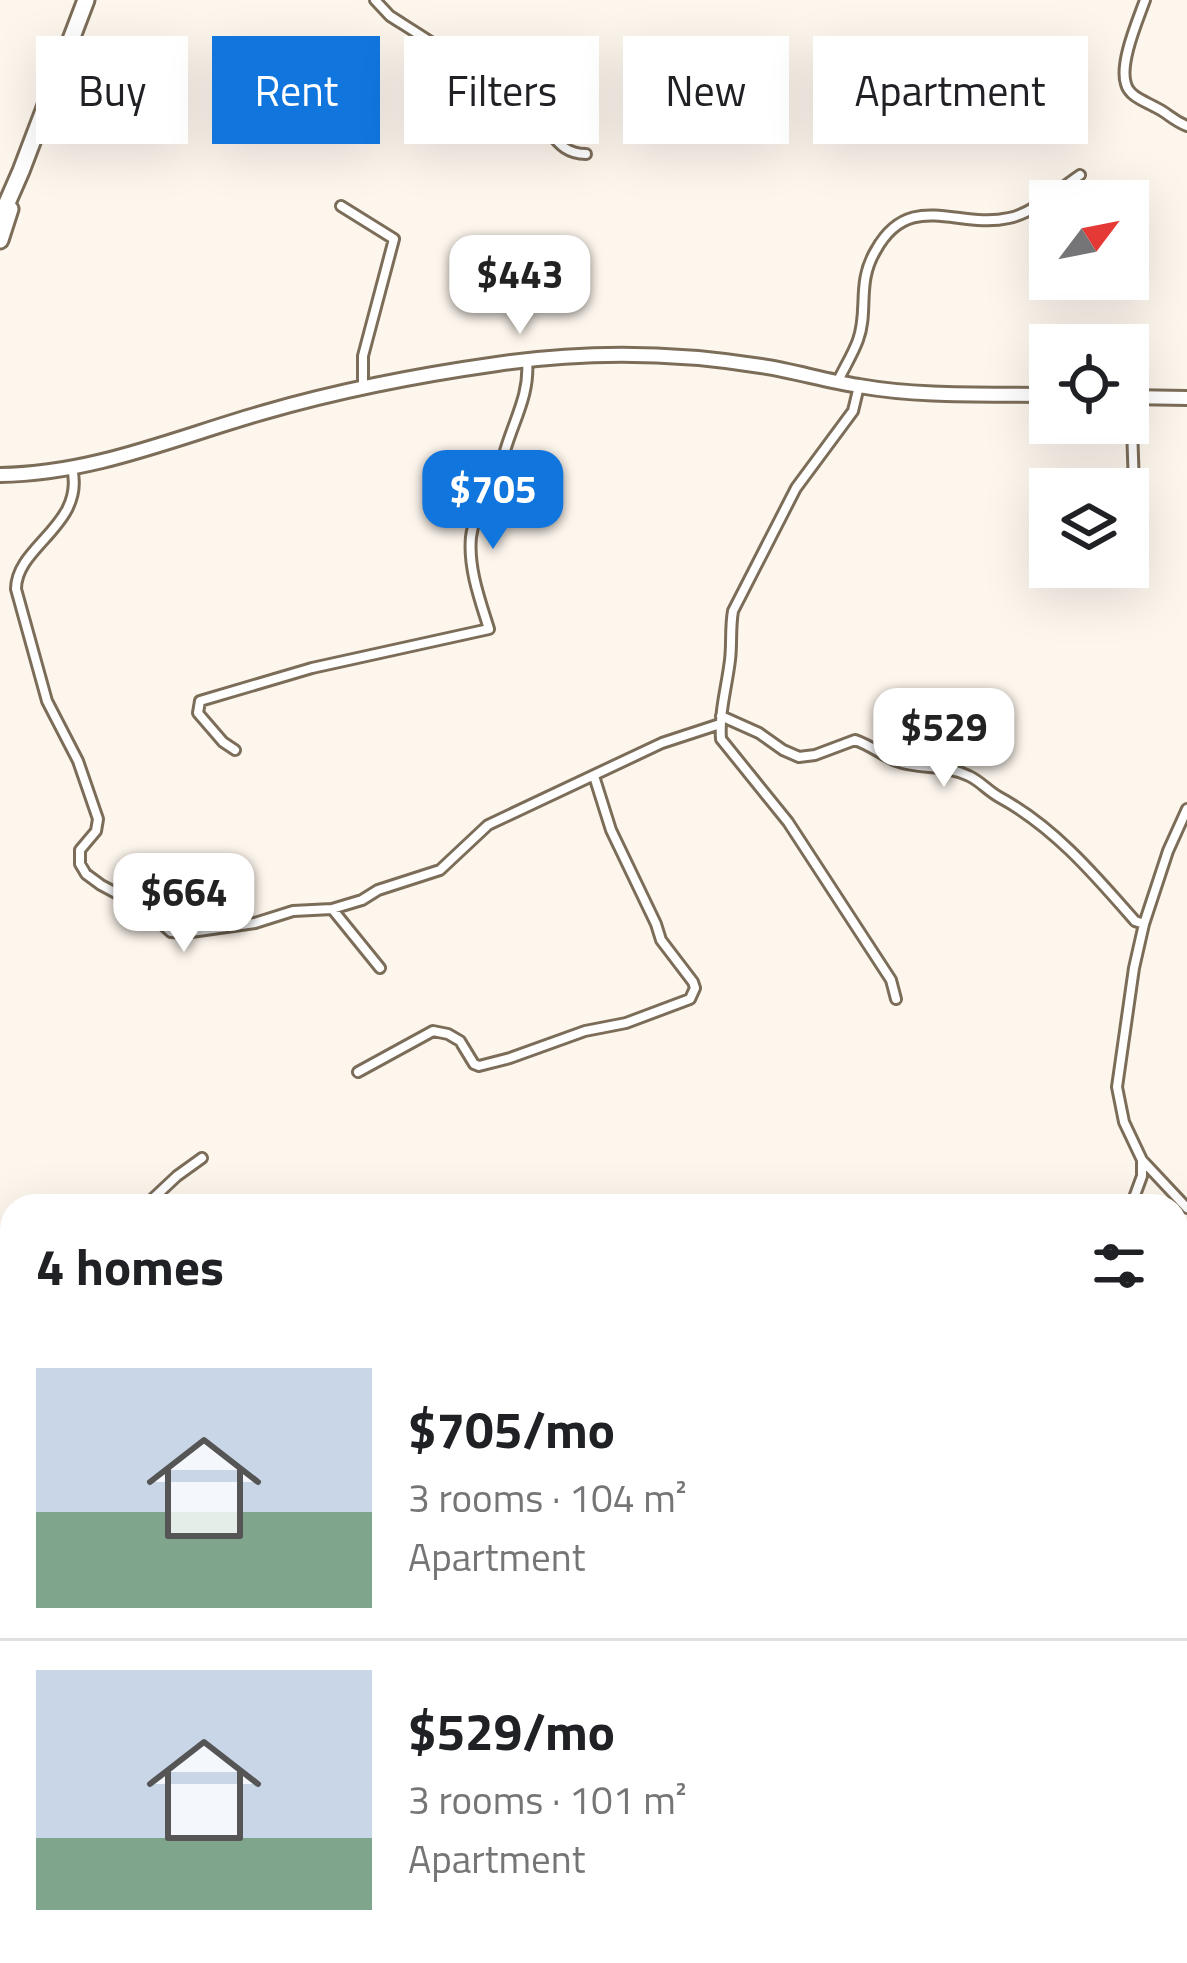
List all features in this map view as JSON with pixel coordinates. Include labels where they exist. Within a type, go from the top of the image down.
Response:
[{"type":"highway","points":[[0,219],[86,0]]},
{"type":"highway","points":[[0,241],[21,171]]},
{"type":"street","points":[[375,0],[391,16],[507,95],[562,147],[586,154]]},
{"type":"street","points":[[1144,0],[1124,81],[1137,98],[1187,126]]},
{"type":"street","points":[[837,382],[858,340],[872,257],[897,224],[924,215],[1006,219],[1026,212],[1079,175]]},
{"type":"street","points":[[341,206],[394,239],[363,356],[363,387]]},
{"type":"street","points":[[0,475],[72,469],[363,387],[527,361],[614,355],[718,359],[859,386],[1029,395]]},
{"type":"street","points":[[235,750],[198,713],[200,701],[312,668],[489,629],[474,577],[472,530],[500,479],[526,394],[527,361]]},
{"type":"street","points":[[859,386],[853,411],[796,488],[733,611],[721,739],[788,822],[891,980],[896,999]]},
{"type":"street","points":[[1149,397],[1187,398]]},
{"type":"street","points":[[72,469],[76,487],[70,501],[56,528],[23,566],[16,589],[47,700],[78,761],[98,819],[96,831],[80,850],[82,869],[178,933],[255,923],[300,910],[332,909],[433,873],[488,825],[721,720],[759,733],[799,757],[855,740],[896,761],[947,767],[969,776],[1031,816],[1089,867],[1135,921],[1144,924]]},
{"type":"street","points":[[358,1072],[433,1031],[460,1041],[479,1066],[585,1031],[626,1024],[690,1000],[693,982],[661,940],[611,830],[594,776]]},
{"type":"street","points":[[1174,1194],[1142,1160],[1124,1121],[1118,1087],[1144,924],[1187,809]]},
{"type":"street","points":[[332,909],[380,968]]},
{"type":"street","points":[[157,1194],[202,1158]]},
{"type":"street","points":[[1135,1194],[1142,1160]]}]
